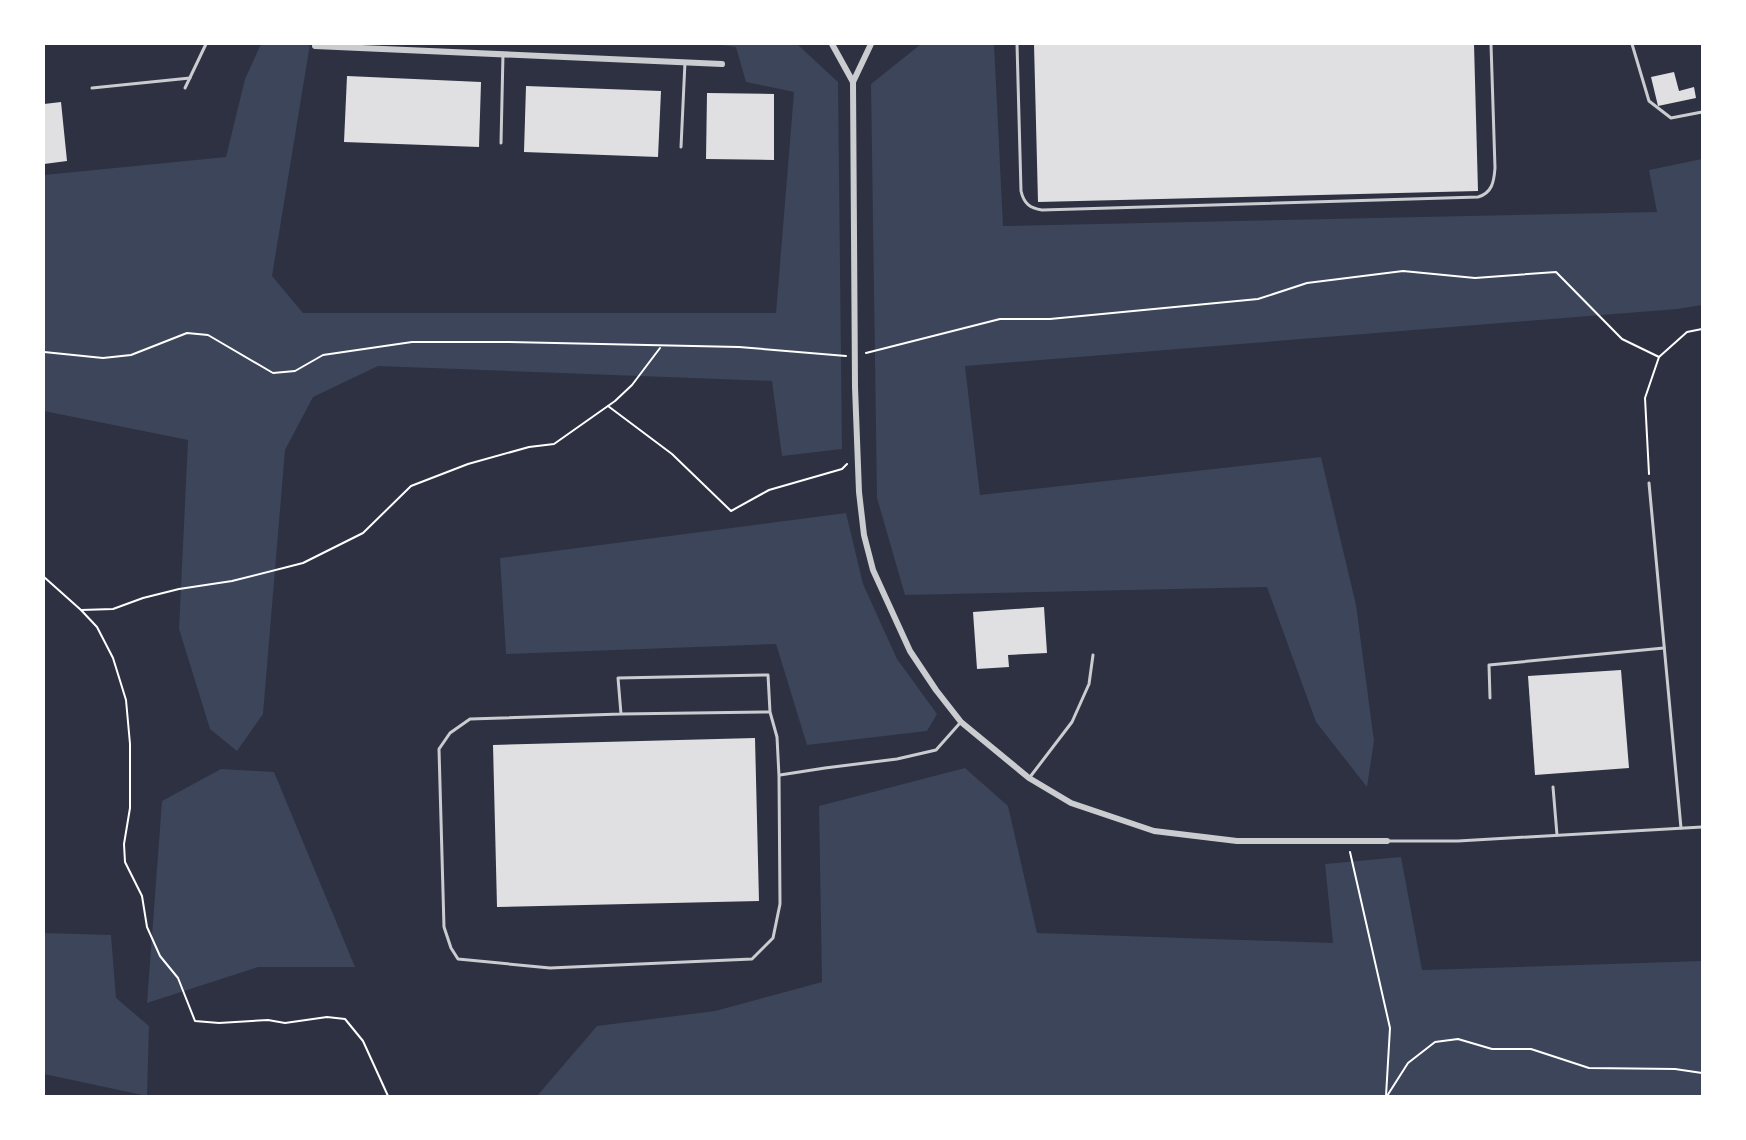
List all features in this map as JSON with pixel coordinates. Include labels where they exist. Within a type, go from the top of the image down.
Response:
[{"type":"street","points":[[832,44],[853,82]]},
{"type":"street","points":[[871,44],[853,82],[855,356],[860,492],[864,535],[873,570],[910,651],[961,722],[1029,778],[1071,803],[1154,831],[1237,841],[1387,841]]},
{"type":"street","points":[[315,46],[401,47],[722,64]]},
{"type":"lane","points":[[185,88],[206,44]]},
{"type":"lane","points":[[1017,44],[1021,191],[1027,205],[1042,210],[1484,195],[1490,191],[1495,168],[1491,44]]},
{"type":"lane","points":[[1632,44],[1649,101],[1671,118],[1702,112]]},
{"type":"lane","points":[[501,143],[503,54]]},
{"type":"lane","points":[[681,147],[685,62]]},
{"type":"lane","points":[[92,88],[190,78]]},
{"type":"lane","points":[[1649,483],[1681,828]]},
{"type":"lane","points":[[1490,698],[1489,665],[1664,648]]},
{"type":"lane","points":[[1029,778],[1072,722],[1089,684],[1094,655]]},
{"type":"lane","points":[[621,714],[618,678],[768,675],[770,712],[777,737],[779,776],[780,904],[772,938],[752,959],[550,968],[458,959],[451,948],[444,927],[439,749],[450,733],[470,719],[770,712]]},
{"type":"lane","points":[[779,776],[897,759],[936,750],[961,722]]},
{"type":"lane","points":[[1553,788],[1557,835]]},
{"type":"lane","points":[[1387,841],[1458,841],[1702,827]]},
{"type":"path","points":[[44,352],[102,358],[131,355],[187,333],[207,335],[273,373],[295,371],[324,355],[412,342],[739,347],[855,356],[1000,319],[1050,319],[1236,302],[1258,299],[1307,283],[1403,271],[1475,278],[1556,273],[1622,339],[1659,357]]},
{"type":"path","points":[[1649,483],[1645,398],[1659,357],[1687,332],[1702,329]]},
{"type":"path","points":[[81,610],[113,609],[170,591],[232,581],[303,563],[363,533],[411,486],[468,464],[529,447],[554,444],[632,386],[661,346]]},
{"type":"path","points":[[608,406],[672,454],[731,511],[769,490],[842,469],[858,454]]},
{"type":"path","points":[[44,577],[97,627],[112,658],[126,699],[130,744],[130,808],[123,844],[125,862],[142,896],[147,927],[160,956],[178,978],[195,1021],[219,1023],[268,1020],[285,1023],[327,1017],[345,1019],[363,1041],[388,1096]]},
{"type":"path","points":[[1347,841],[1390,1028],[1387,1096]]},
{"type":"path","points":[[1387,1096],[1408,1063],[1435,1041],[1458,1039],[1492,1048],[1531,1049],[1589,1068],[1675,1069],[1702,1073]]},
{"type":"shaded area","points":[[261,44],[310,44],[272,276],[303,313],[776,313],[794,92],[746,82],[736,47],[714,44],[797,44],[838,82],[842,449],[782,456],[772,381],[378,366],[313,397],[285,450],[263,714],[237,751],[210,729],[179,629],[188,440],[44,411],[44,175],[226,157],[245,79]]},
{"type":"shaded area","points":[[921,44],[994,44],[1003,226],[1657,212],[1649,170],[1702,159],[1702,305],[1677,309],[965,366],[980,495],[1321,457],[1356,605],[1374,741],[1367,787],[1316,722],[1267,587],[905,595],[877,498],[871,84]]},
{"type":"shaded area","points":[[846,513],[863,584],[897,659],[937,714],[927,731],[807,745],[776,644],[506,654],[500,558]]},
{"type":"shaded area","points":[[965,768],[1008,806],[1037,933],[1333,943],[1325,864],[1401,857],[1422,970],[1702,961],[1702,1096],[537,1096],[597,1026],[715,1011],[822,982],[819,806]]},
{"type":"shaded area","points":[[221,769],[274,772],[355,967],[258,967],[147,1003],[162,801]]},
{"type":"shaded area","points":[[44,933],[111,935],[116,998],[149,1026],[147,1096],[44,1074]]},
{"type":"building","points":[[1034,44],[1474,44],[1478,191],[1038,202]]},
{"type":"building","points":[[1674,72],[1679,91],[1694,87],[1696,98],[1658,106],[1651,77]]},
{"type":"building","points":[[347,76],[481,82],[479,147],[344,142]]},
{"type":"building","points":[[526,86],[661,91],[658,157],[524,152]]},
{"type":"building","points":[[707,93],[774,94],[774,160],[706,159]]},
{"type":"building","points":[[61,102],[67,161],[44,164],[44,104]]},
{"type":"building","points":[[1044,607],[1047,653],[1008,655],[1009,667],[977,669],[973,612]]},
{"type":"building","points":[[1621,670],[1629,768],[1535,775],[1528,676]]},
{"type":"building","points":[[755,738],[759,901],[497,907],[493,745]]}]
